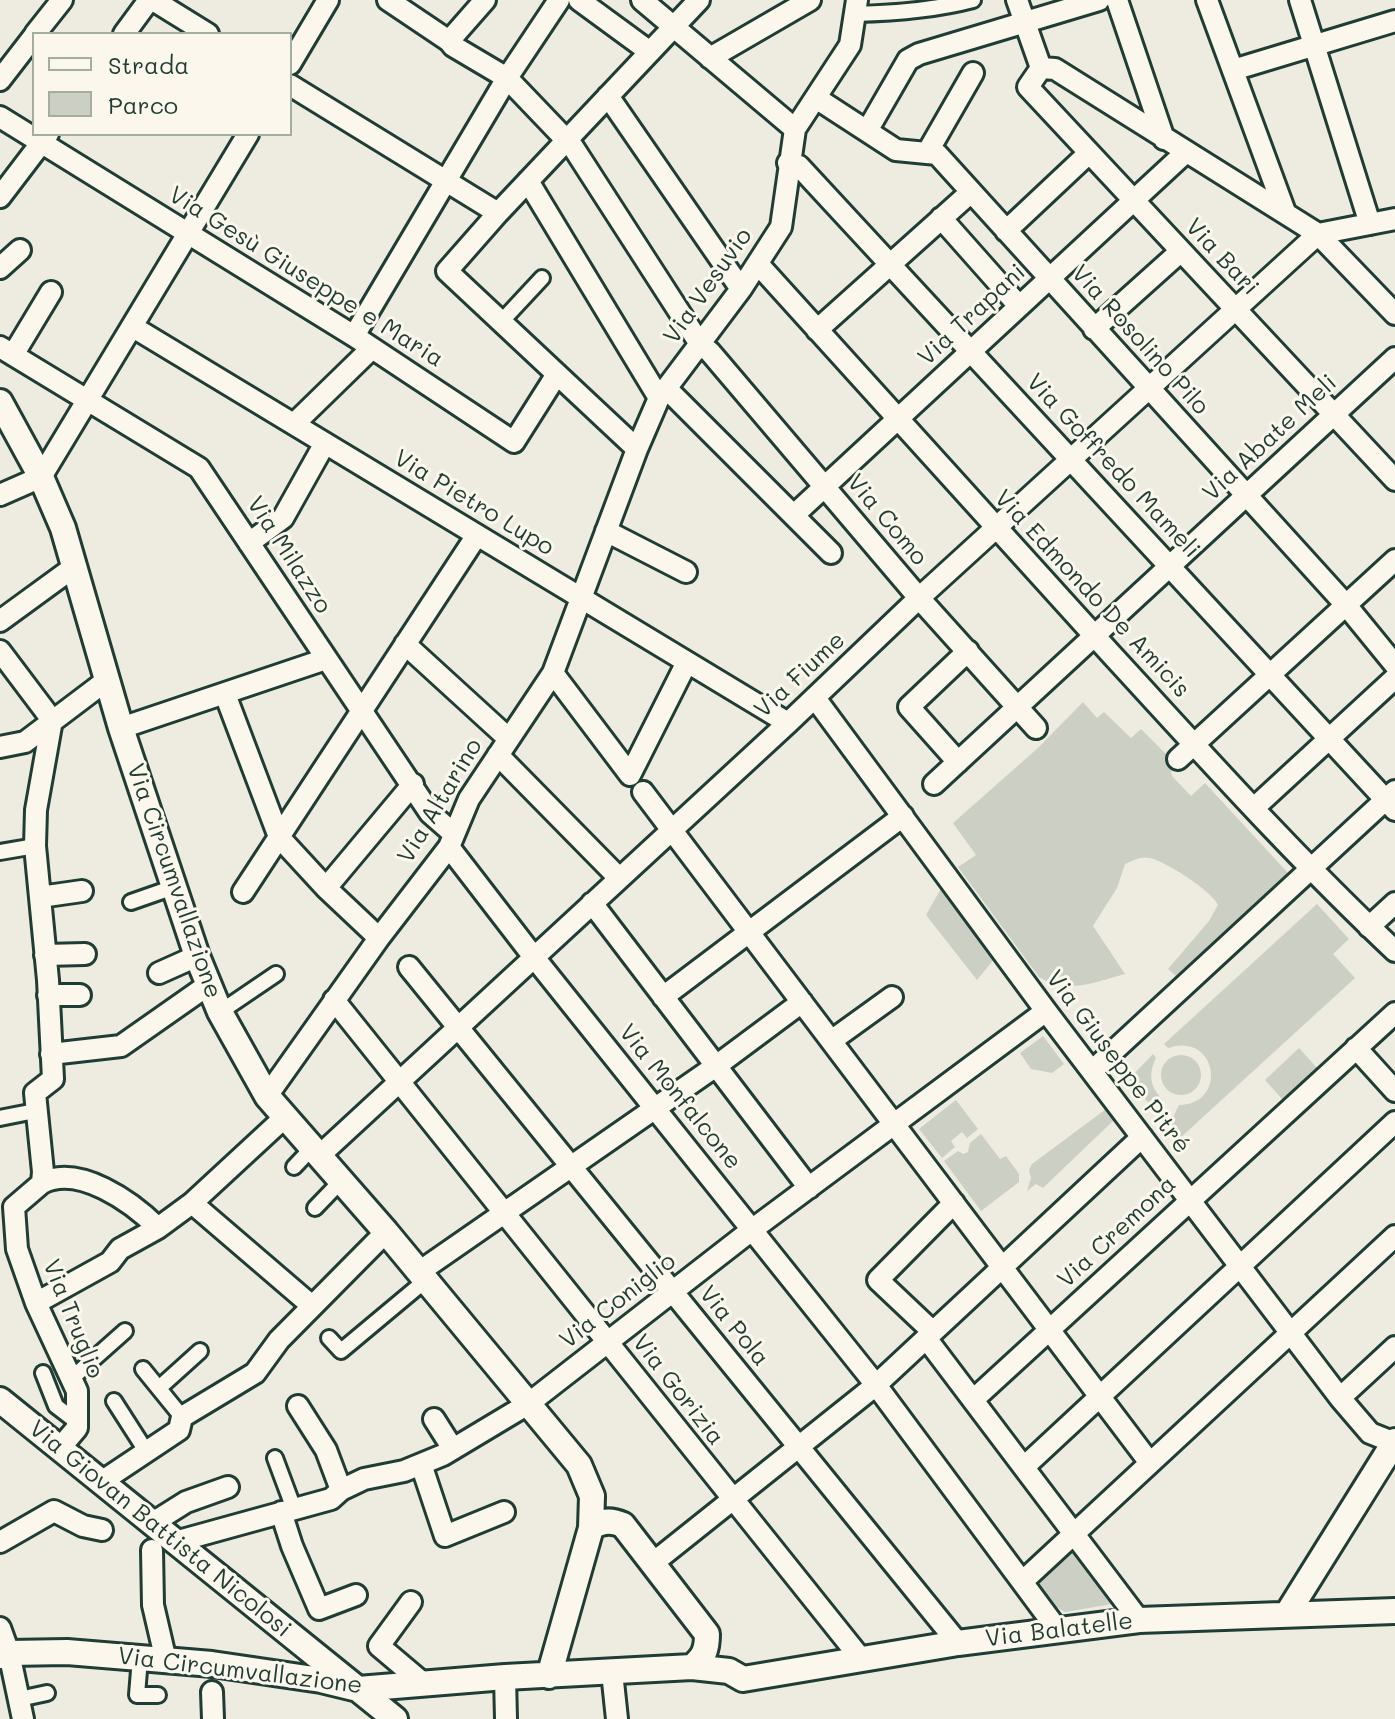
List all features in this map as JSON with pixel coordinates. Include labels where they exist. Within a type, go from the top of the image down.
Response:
[{"type":"street","points":[[37,32],[62,0]]},
{"type":"street","points":[[126,32],[151,0],[205,32]]},
{"type":"street","points":[[292,61],[328,0]]},
{"type":"street","name":"Via Como","points":[[388,0],[453,46],[507,78],[573,147],[700,344],[919,598],[1036,728]]},
{"type":"street","points":[[449,41],[485,0]]},
{"type":"street","points":[[354,336],[507,78],[559,0]]},
{"type":"street","points":[[579,0],[650,52]]},
{"type":"street","points":[[642,0],[795,129]]},
{"type":"street","points":[[637,449],[447,271],[699,0]]},
{"type":"street","points":[[710,58],[810,0]]},
{"type":"street","points":[[857,7],[900,13],[973,0]]},
{"type":"street","points":[[1017,0],[1041,68],[1055,69],[1318,234],[1395,314]]},
{"type":"street","points":[[867,131],[908,60],[1099,0]]},
{"type":"street","points":[[1117,0],[1164,139]]},
{"type":"street","points":[[1207,0],[1285,212]]},
{"type":"street","points":[[1300,0],[1370,224]]},
{"type":"street","name":"Via Vesuvio","points":[[580,599],[637,449],[663,393],[741,289],[781,227],[795,129],[850,45],[857,7]]},
{"type":"street","points":[[1233,70],[1395,21]]},
{"type":"street","points":[[0,80],[32,39]]},
{"type":"street","name":"Via Bari","points":[[1041,68],[1028,87],[1395,480]]},
{"type":"street","points":[[927,153],[973,73]]},
{"type":"street","points":[[292,86],[498,213]]},
{"type":"street","points":[[608,96],[741,289]]},
{"type":"street","name":"Via Rosolino Pilo","points":[[816,98],[896,150],[937,154],[1346,605],[1395,665]]},
{"type":"street","name":"Via Gesù Giuseppe e Maria","points":[[0,117],[32,132]]},
{"type":"street","points":[[0,495],[41,477],[247,136]]},
{"type":"street","points":[[0,197],[45,138]]},
{"type":"street","name":"Via Gesù Giuseppe e Maria","points":[[45,138],[514,442],[557,374]]},
{"type":"street","name":"Via Trapani","points":[[794,515],[1186,152]]},
{"type":"street","points":[[1006,231],[1089,153]]},
{"type":"street","name":"Via Goffredo Mameli","points":[[788,163],[799,166],[892,263],[1329,739],[1392,800]]},
{"type":"street","points":[[528,181],[663,393],[831,553]]},
{"type":"street","points":[[817,330],[971,192]]},
{"type":"street","points":[[941,218],[1019,306]]},
{"type":"street","points":[[1318,234],[1395,219]]},
{"type":"street","name":"Via Fiume","points":[[315,1152],[400,1081],[919,598],[1318,234]]},
{"type":"street","points":[[0,266],[20,250]]},
{"type":"street","points":[[1094,329],[1181,251]]},
{"type":"street","name":"Via Edmondo De Amicis","points":[[758,264],[995,529],[1194,744],[1310,869],[1395,951]]},
{"type":"street","points":[[501,322],[542,278]]},
{"type":"street","points":[[13,355],[51,292]]},
{"type":"street","name":"Via Pietro Lupo","points":[[133,327],[788,723]]},
{"type":"street","points":[[294,424],[372,348]]},
{"type":"street","name":"Via Milazzo","points":[[13,355],[199,468],[430,813],[452,840]]},
{"type":"street","name":"Via Abate Meli","points":[[934,784],[1395,358]]},
{"type":"street","name":"Via Circumvallazione","points":[[0,402],[41,477],[63,528],[121,728],[197,956],[220,1012],[267,1096],[386,1232],[579,1465],[592,1496],[591,1528]]},
{"type":"street","points":[[249,543],[283,518],[325,443]]},
{"type":"street","points":[[606,531],[686,572]]},
{"type":"street","points":[[243,892],[477,535]]},
{"type":"street","points":[[1178,759],[1395,560]]},
{"type":"street","points":[[0,621],[74,567]]},
{"type":"street","name":"Via Altarino","points":[[267,1096],[452,840],[469,799],[553,673],[580,599]]},
{"type":"street","points":[[405,644],[503,747],[619,878]]},
{"type":"street","points":[[0,651],[52,720],[36,810],[35,846],[53,1079],[35,1093],[42,1183],[63,1176],[102,1187],[139,1209],[158,1228]]},
{"type":"street","points":[[958,762],[909,707],[968,651]]},
{"type":"street","points":[[121,728],[326,659]]},
{"type":"street","points":[[553,673],[630,775],[687,662]]},
{"type":"street","points":[[1254,808],[1395,678]]},
{"type":"street","points":[[0,747],[25,742],[107,680]]},
{"type":"street","points":[[225,694],[279,837],[326,888],[379,938]]},
{"type":"street","name":"Via Giuseppe Pitré","points":[[815,698],[1046,1011],[1340,1398],[1370,1433],[1395,1442]]},
{"type":"street","points":[[326,888],[413,784]]},
{"type":"street","points":[[643,792],[1150,1463]]},
{"type":"street","points":[[1093,1070],[1310,869],[1392,800]]},
{"type":"street","points":[[663,997],[903,816]]},
{"type":"street","name":"Via Monfalcone","points":[[452,840],[533,956],[753,1229],[1057,1629]]},
{"type":"street","points":[[0,852],[35,846]]},
{"type":"street","points":[[131,902],[174,887]]},
{"type":"street","points":[[40,897],[82,891]]},
{"type":"street","points":[[592,903],[809,1188]]},
{"type":"street","points":[[1369,927],[1395,903]]},
{"type":"street","points":[[45,955],[85,954]]},
{"type":"street","points":[[159,973],[197,956]]},
{"type":"street","name":"Via Pola","points":[[409,967],[958,1643]]},
{"type":"street","points":[[220,1012],[276,974]]},
{"type":"street","points":[[51,1054],[121,1046],[208,985]]},
{"type":"street","points":[[48,995],[80,995]]},
{"type":"street","points":[[831,1041],[892,997]]},
{"type":"street","name":"Via Gorizia","points":[[334,1000],[862,1660]]},
{"type":"street","points":[[329,1338],[341,1351],[423,1276],[504,1213],[716,1066],[802,1002]]},
{"type":"street","name":"Via Coniglio","points":[[175,1542],[331,1499],[341,1490],[364,1479],[404,1471],[453,1449],[528,1404],[753,1229],[1046,1011]]},
{"type":"street","name":"Via Cremona","points":[[977,1396],[1395,1013]]},
{"type":"street","points":[[1356,1048],[1395,1091]]},
{"type":"street","points":[[0,1118],[35,1111]]},
{"type":"street","points":[[36,1303],[110,1262],[120,1249],[158,1228],[192,1203],[285,1117]]},
{"type":"street","points":[[1028,1463],[1395,1122]]},
{"type":"street","points":[[657,1560],[873,1385],[1142,1137]]},
{"type":"street","points":[[294,1167],[315,1152]]},
{"type":"street","points":[[315,1208],[341,1181]]},
{"type":"street","name":"Via Truglio","points":[[42,1183],[7,1208],[17,1249],[36,1303],[77,1391],[77,1422]]},
{"type":"street","points":[[192,1203],[312,1306]]},
{"type":"street","points":[[954,1203],[878,1280],[929,1335],[977,1396],[1078,1530],[1139,1620]]},
{"type":"street","points":[[101,1482],[179,1430],[182,1417],[255,1373],[279,1340],[386,1232]]},
{"type":"street","points":[[1022,1582],[1395,1236]]},
{"type":"street","points":[[71,1379],[125,1331]]},
{"type":"street","points":[[1340,1398],[1395,1347]]},
{"type":"street","points":[[159,1388],[200,1351]]},
{"type":"street","points":[[143,1369],[182,1417]]},
{"type":"street","points":[[43,1373],[56,1406],[77,1422],[77,1428],[60,1448]]},
{"type":"street","name":"Via Giovan Battista Nicolosi","points":[[0,1400],[395,1719]]},
{"type":"street","points":[[114,1401],[146,1451]]},
{"type":"street","points":[[298,1406],[326,1450],[341,1490]]},
{"type":"street","points":[[434,1419],[453,1449]]},
{"type":"street","points":[[1287,1614],[1395,1442]]},
{"type":"street","points":[[275,1458],[292,1546],[319,1609],[356,1595]]},
{"type":"street","points":[[421,1464],[445,1536],[504,1512]]},
{"type":"street","points":[[151,1524],[186,1502],[228,1487]]},
{"type":"street","points":[[0,1542],[53,1506],[83,1526],[102,1530]]},
{"type":"street","points":[[506,1719],[528,1676],[591,1528],[604,1522],[615,1521],[623,1525],[657,1560],[729,1671]]},
{"type":"street","points":[[152,1550],[153,1605],[166,1661]]},
{"type":"street","points":[[411,1602],[379,1646],[424,1684]]},
{"type":"street","name":"Via Balatelle","points":[[612,1678],[692,1667],[729,1671],[743,1679],[958,1643],[1139,1620],[1395,1611]]},
{"type":"street","points":[[0,1628],[21,1709],[47,1693]]},
{"type":"street","points":[[692,1667],[703,1658],[707,1634]]},
{"type":"street","name":"Via Circumvallazione","points":[[5,1654],[67,1652],[212,1664],[321,1680],[358,1689],[528,1676],[612,1678]]},
{"type":"street","points":[[140,1658],[137,1695],[158,1695]]},
{"type":"street","points":[[612,1678],[617,1719]]},
{"type":"street","points":[[212,1692],[213,1719]]},
{"type":"green space","points":[[1083,702],[1097,718],[1104,712],[1131,738],[1141,729],[1169,757],[1172,776],[1191,796],[1205,783],[1288,873],[1176,976],[1168,969],[1209,921],[1218,905],[1198,885],[1157,860],[1138,859],[1125,864],[1117,888],[1093,926],[1125,974],[1071,986],[1039,977],[958,867],[976,855],[953,823],[1039,747]]},
{"type":"green space","points":[[942,887],[995,958],[977,980],[926,915]]},
{"type":"green space","points":[[1317,904],[1349,939],[1333,954],[1355,978],[1179,1139],[1168,1127],[1179,1105],[1195,1102],[1205,1093],[1211,1070],[1206,1058],[1197,1050],[1185,1046],[1168,1048],[1164,1044]]},
{"type":"green space","points":[[1043,1036],[1064,1064],[1052,1073],[1031,1069],[1020,1053]]},
{"type":"green space","points":[[1299,1048],[1318,1069],[1283,1100],[1265,1080]]},
{"type":"green space","points":[[1153,1054],[1156,1058],[1152,1080],[1163,1100],[1150,1105],[1129,1079]]},
{"type":"green space","points":[[1181,1055],[1195,1061],[1201,1075],[1195,1089],[1181,1095],[1167,1089],[1161,1075],[1167,1061]]},
{"type":"green space","points":[[956,1100],[978,1129],[967,1138],[962,1132],[951,1141],[955,1147],[942,1158],[919,1129]]},
{"type":"green space","points":[[1106,1109],[1114,1120],[1043,1188],[1036,1184],[1027,1191],[1032,1164]]},
{"type":"green space","points":[[981,1134],[1000,1159],[1006,1156],[1019,1174],[1019,1182],[981,1211],[944,1161],[958,1151],[963,1154],[968,1152],[970,1143]]},
{"type":"green space","points":[[1071,1550],[1112,1604],[1065,1612],[1055,1606],[1037,1581]]}]
